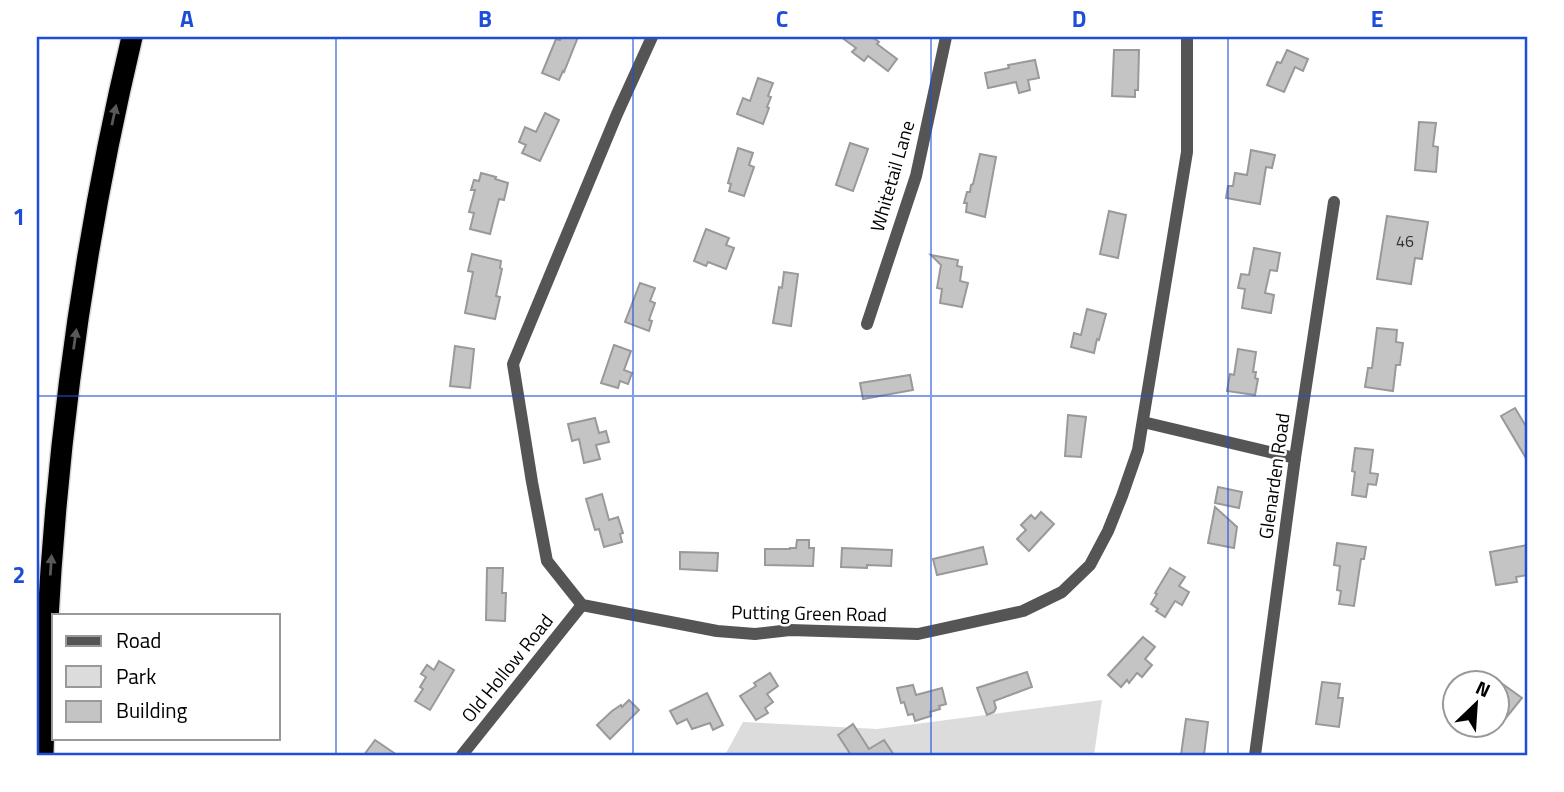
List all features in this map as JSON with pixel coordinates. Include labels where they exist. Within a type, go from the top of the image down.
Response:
[{"type":"highway","points":[[43,755],[51,557],[66,407],[95,212],[132,37]]},
{"type":"street","points":[[582,605],[547,561],[513,363],[652,37]]},
{"type":"street","name":"Whitetail Lane","points":[[867,324],[916,176],[946,37]]},
{"type":"street","name":"Putting Green Road","points":[[582,605],[716,631],[755,634],[790,630],[918,634],[1023,611],[1062,592],[1090,565],[1108,531],[1138,450],[1187,152],[1187,37]]},
{"type":"street","name":"Glenarden Road","points":[[1255,755],[1295,458],[1334,202]]},
{"type":"street","points":[[1143,422],[1295,458]]},
{"type":"street","name":"Old Hollow Road","points":[[462,755],[582,605]]},
{"type":"green space","points":[[1102,700],[1094,755],[725,755],[743,722],[877,729]]},
{"type":"building","points":[[562,37],[578,37],[559,80],[542,73],[556,39],[560,40]]},
{"type":"building","points":[[841,37],[872,37],[897,59],[888,71],[868,56],[864,61],[852,52],[856,48]]},
{"type":"building","points":[[1114,50],[1139,50],[1138,90],[1135,90],[1135,97],[1112,96]]},
{"type":"building","points":[[1287,50],[1308,59],[1303,71],[1295,67],[1284,92],[1267,85],[1277,62],[1281,63]]},
{"type":"building","points":[[1035,60],[1039,78],[1028,80],[1030,90],[1019,93],[1016,82],[988,88],[985,73]]},
{"type":"building","points":[[758,78],[773,83],[763,124],[737,114],[743,98],[750,101]]},
{"type":"building","points":[[545,113],[559,120],[540,161],[522,153],[526,145],[519,142],[525,127],[536,132]]},
{"type":"building","points":[[1419,122],[1436,123],[1433,146],[1438,147],[1436,172],[1415,170]]},
{"type":"building","points":[[850,143],[868,149],[853,191],[836,185]]},
{"type":"building","points":[[738,148],[753,153],[749,165],[754,167],[744,196],[729,191],[731,184],[728,183]]},
{"type":"building","points":[[1251,150],[1275,155],[1272,168],[1266,167],[1260,204],[1226,198],[1228,186],[1233,186],[1235,173],[1247,175]]},
{"type":"building","points":[[980,154],[996,157],[985,217],[966,212],[967,203],[964,203],[973,184]]},
{"type":"building","points":[[481,173],[508,183],[504,200],[499,199],[490,234],[470,229],[474,213],[469,212],[475,190],[471,190],[474,180],[479,181]]},
{"type":"building","points":[[1109,211],[1126,215],[1118,258],[1100,254]]},
{"type":"building","points":[[1387,216],[1428,222],[1422,259],[1415,258],[1411,284],[1377,279]]},
{"type":"building","points":[[706,229],[729,238],[726,245],[734,248],[726,269],[708,262],[706,266],[694,261]]},
{"type":"building","points":[[1254,248],[1280,253],[1277,271],[1270,270],[1265,293],[1274,295],[1271,313],[1242,308],[1245,289],[1238,288],[1241,274],[1249,275]]},
{"type":"building","points":[[472,254],[501,261],[502,269],[496,296],[500,297],[495,319],[465,313],[473,272],[468,271]]},
{"type":"building","points":[[931,255],[958,260],[957,266],[962,267],[960,281],[968,283],[962,307],[940,303],[942,289],[937,288],[941,265]]},
{"type":"building","points":[[784,272],[798,274],[791,326],[773,323]]},
{"type":"building","points":[[640,283],[655,288],[650,301],[655,303],[649,320],[652,321],[649,331],[625,322]]},
{"type":"building","points":[[1087,309],[1106,314],[1094,353],[1071,347],[1074,333],[1081,335]]},
{"type":"building","points":[[1377,328],[1397,330],[1396,342],[1403,343],[1400,365],[1396,365],[1393,391],[1365,387],[1368,368],[1372,368]]},
{"type":"building","points":[[614,345],[631,351],[624,370],[632,373],[628,384],[620,381],[618,388],[601,383]]},
{"type":"building","points":[[455,346],[474,349],[470,388],[450,386]]},
{"type":"building","points":[[1238,349],[1256,352],[1253,372],[1256,372],[1255,378],[1258,379],[1255,395],[1227,391],[1230,374],[1234,375]]},
{"type":"building","points":[[910,375],[913,390],[863,399],[860,383]]},
{"type":"building","points":[[1515,408],[1527,428],[1527,460],[1501,416]]},
{"type":"building","points":[[1068,415],[1086,417],[1081,457],[1065,456]]},
{"type":"building","points":[[595,418],[599,433],[606,431],[609,442],[596,445],[600,459],[584,463],[579,439],[572,441],[568,424]]},
{"type":"building","points":[[1355,448],[1373,450],[1370,473],[1378,474],[1376,485],[1368,484],[1366,497],[1352,495]]},
{"type":"building","points":[[1218,487],[1242,492],[1239,508],[1215,503]]},
{"type":"building","points":[[602,494],[609,520],[618,517],[623,533],[620,534],[622,542],[604,547],[599,529],[595,530],[586,499]]},
{"type":"building","points":[[1215,507],[1237,527],[1234,548],[1208,543]]},
{"type":"building","points":[[1041,512],[1054,524],[1029,551],[1017,539],[1026,530],[1021,525],[1031,515],[1035,519]]},
{"type":"building","points":[[797,540],[809,540],[809,548],[814,548],[813,566],[765,565],[765,549],[796,548]]},
{"type":"building","points":[[1337,543],[1366,547],[1364,559],[1361,559],[1354,606],[1339,604],[1341,591],[1337,590],[1340,566],[1334,565]]},
{"type":"building","points":[[1527,545],[1527,575],[1516,577],[1517,582],[1496,585],[1490,552]]},
{"type":"building","points":[[983,547],[987,564],[937,575],[933,559]]},
{"type":"building","points":[[842,548],[892,550],[891,566],[841,567]]},
{"type":"building","points":[[680,552],[718,553],[717,571],[680,569]]},
{"type":"building","points":[[487,568],[503,568],[505,621],[486,620]]},
{"type":"building","points":[[1170,568],[1185,577],[1179,586],[1189,592],[1182,605],[1175,601],[1165,617],[1151,604]]},
{"type":"building","points":[[1143,637],[1155,647],[1145,659],[1152,665],[1142,677],[1137,673],[1129,683],[1127,680],[1121,687],[1108,675]]},
{"type":"building","points":[[439,661],[454,670],[430,710],[415,701],[423,689],[420,687],[426,677],[421,674],[427,665],[434,670]]},
{"type":"building","points":[[1027,672],[1032,687],[994,701],[994,712],[987,715],[977,688]]},
{"type":"building","points":[[770,673],[778,686],[767,694],[773,702],[765,708],[768,713],[756,720],[740,696]]},
{"type":"building","points":[[1322,682],[1340,684],[1338,698],[1343,698],[1339,727],[1316,724]]},
{"type":"building","points":[[913,685],[916,695],[942,688],[946,704],[930,712],[931,716],[915,721],[913,714],[908,715],[904,702],[901,703],[897,688]]},
{"type":"building","points":[[1512,691],[1522,698],[1512,710]]},
{"type":"building","points":[[707,693],[723,725],[713,730],[710,723],[692,729],[687,719],[677,724],[670,711]]},
{"type":"building","points":[[629,700],[639,710],[610,739],[597,725]]},
{"type":"building","points":[[1186,719],[1208,722],[1204,755],[1181,755]]},
{"type":"building","points":[[853,724],[869,749],[884,740],[894,755],[851,755],[838,735]]},
{"type":"building","points":[[375,740],[397,755],[364,755]]}]
